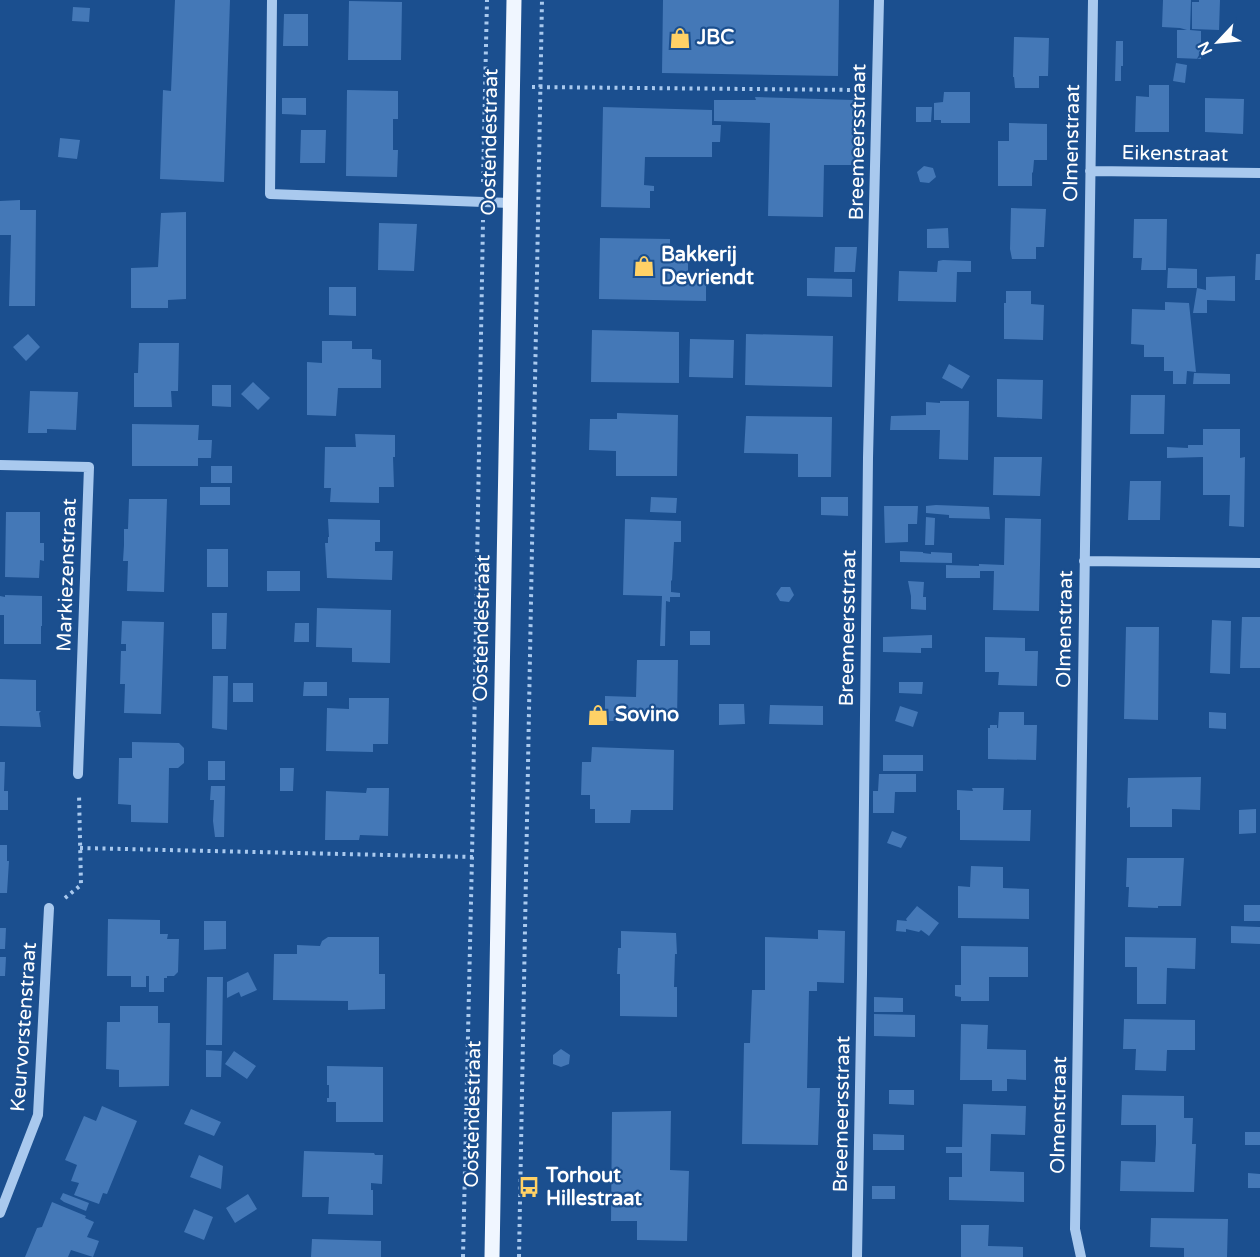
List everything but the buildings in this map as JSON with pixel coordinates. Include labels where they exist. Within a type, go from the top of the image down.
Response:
[{"type":"main road","name":"Oostendestraat","points":[[492,1257],[514,0]]},
{"type":"street","points":[[272,0],[270,194],[510,203]]},
{"type":"street","name":"Breemeersstraat","points":[[857,1257],[868,458],[879,0]]},
{"type":"street","name":"Olmenstraat","points":[[1081,1257],[1075,1229],[1093,0]]},
{"type":"street","name":"Eikenstraat","points":[[1090,171],[1260,173]]},
{"type":"street","name":"Markiezenstraat","points":[[0,465],[89,467],[78,774]]},
{"type":"street","points":[[1084,561],[1260,563]]},
{"type":"street","name":"Keurvorstenstraat","points":[[0,1213],[38,1115],[49,909]]},
{"type":"path","points":[[463,1257],[487,0]]},
{"type":"path","points":[[519,1257],[542,0]]},
{"type":"path","points":[[512,87],[877,90]]},
{"type":"path","points":[[49,909],[81,885],[78,774]]},
{"type":"path","points":[[80,848],[527,858]]},
{"type":"place","name":"JBC","points":[[680,38]]},
{"type":"place","name":"Bakkerij Devriendt","points":[[644,266]]},
{"type":"place","name":"Sovino","points":[[598,715]]},
{"type":"place","name":"Torhout Hillestraat","points":[[529,1187]]}]
